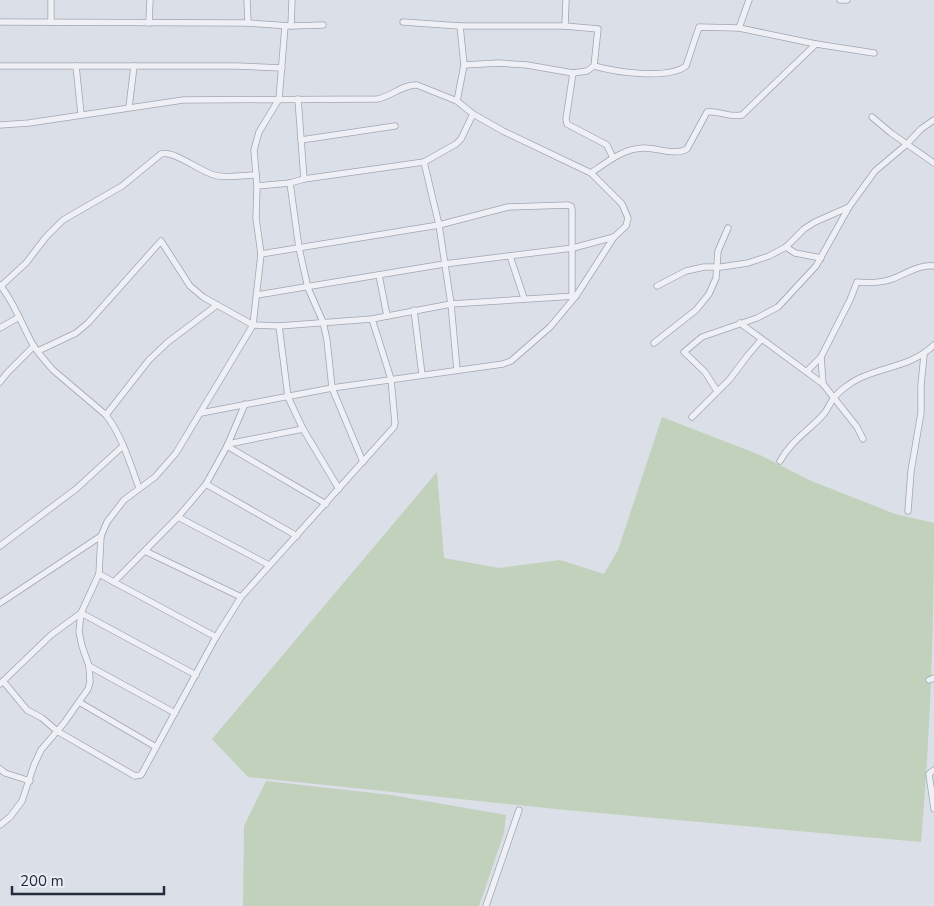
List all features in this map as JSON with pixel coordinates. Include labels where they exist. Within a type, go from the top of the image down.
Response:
[{"type":"street","points":[[50,22],[51,0]]},
{"type":"street","points":[[148,23],[150,0]]},
{"type":"street","points":[[247,0],[248,23]]},
{"type":"street","points":[[0,824],[19,807],[41,750],[88,689],[90,666],[79,632],[81,613],[99,574],[101,536],[107,522],[124,500],[162,471],[176,453],[253,325],[260,254],[256,218],[257,186],[254,150],[259,132],[279,99],[292,0]]},
{"type":"street","points":[[564,26],[566,0]]},
{"type":"street","points":[[739,28],[749,0]]},
{"type":"street","points":[[840,0],[847,0]]},
{"type":"street","points":[[0,22],[323,25]]},
{"type":"street","points":[[402,22],[460,26],[564,26],[598,29],[594,66],[587,71],[574,73],[508,64],[464,65]]},
{"type":"street","points":[[457,102],[464,65],[460,26]]},
{"type":"street","points":[[594,66],[618,72],[677,71],[686,66],[699,27],[739,28],[816,44],[874,53]]},
{"type":"street","points":[[591,173],[613,158],[638,148],[679,152],[687,150],[707,112],[710,110],[721,114],[742,115],[816,44]]},
{"type":"street","points":[[0,66],[236,66],[282,68]]},
{"type":"street","points":[[76,66],[81,114]]},
{"type":"street","points":[[129,107],[134,66]]},
{"type":"street","points":[[574,73],[566,119],[567,124],[607,144],[613,158]]},
{"type":"street","points":[[0,125],[29,123],[183,100],[385,98],[412,84],[457,102],[473,114],[503,131],[591,173],[622,204],[625,210],[628,223],[614,238],[574,296],[550,327],[510,361],[503,364],[332,388],[201,413]]},
{"type":"street","points":[[298,99],[304,179]]},
{"type":"street","points":[[257,186],[290,183],[304,179],[424,162],[461,140],[473,114]]},
{"type":"street","points":[[872,117],[934,163]]},
{"type":"street","points":[[717,391],[705,372],[684,352],[702,337],[757,318],[778,308],[821,258],[849,207],[875,171],[907,144],[921,129],[934,120]]},
{"type":"street","points":[[301,140],[395,126]]},
{"type":"street","points":[[140,488],[123,446],[106,415],[53,370],[36,348],[1,286],[26,263],[46,237],[63,220],[122,186],[161,154],[172,155],[202,171],[220,177],[256,175]]},
{"type":"street","points":[[424,162],[439,225],[451,304],[458,370]]},
{"type":"street","points":[[290,183],[299,248],[308,288],[323,322],[329,349],[332,388],[363,462]]},
{"type":"street","points":[[260,254],[439,225],[508,207],[568,205],[572,209],[574,296]]},
{"type":"street","points":[[657,286],[686,270],[755,262],[773,255],[786,247],[804,229],[815,222],[849,207]]},
{"type":"street","points":[[654,343],[678,325],[705,300],[715,284],[718,251],[728,228]]},
{"type":"street","points":[[257,295],[444,264],[573,248],[614,238]]},
{"type":"street","points":[[0,382],[7,373],[36,348],[76,333],[88,323],[161,241],[190,286],[203,297],[253,325],[279,326],[372,319],[451,304],[574,296]]},
{"type":"street","points":[[786,247],[796,252],[821,258]]},
{"type":"street","points":[[510,256],[524,298]]},
{"type":"street","points":[[807,371],[821,357],[857,282],[886,281],[913,269],[934,266]]},
{"type":"street","points":[[379,275],[387,316]]},
{"type":"street","points":[[106,415],[149,360],[168,342],[217,305]]},
{"type":"street","points":[[414,310],[422,375]]},
{"type":"street","points":[[0,328],[19,317]]},
{"type":"street","points":[[81,613],[51,635],[2,682],[27,710],[42,718],[57,731],[135,776],[141,775],[216,637],[241,597],[395,425],[391,379],[372,319]]},
{"type":"street","points":[[740,323],[823,384],[857,427],[863,439]]},
{"type":"street","points":[[279,326],[288,397],[303,429],[339,489]]},
{"type":"street","points":[[692,417],[730,379],[761,340]]},
{"type":"street","points":[[780,461],[791,444],[825,413],[834,397],[860,378],[896,367],[924,355],[934,345]]},
{"type":"street","points":[[908,511],[911,471],[921,413],[924,355]]},
{"type":"street","points":[[821,357],[823,384]]},
{"type":"street","points":[[114,582],[178,517],[206,484],[227,445],[245,404]]},
{"type":"street","points":[[227,445],[303,429]]},
{"type":"street","points":[[227,445],[326,504]]},
{"type":"street","points":[[0,546],[76,490],[123,446]]},
{"type":"street","points":[[206,484],[297,536]]},
{"type":"street","points":[[178,517],[268,565]]},
{"type":"street","points":[[0,603],[101,536]]},
{"type":"street","points":[[144,551],[241,597]]},
{"type":"street","points":[[99,574],[216,637]]},
{"type":"street","points":[[81,613],[196,675]]},
{"type":"street","points":[[90,666],[175,713]]},
{"type":"street","points":[[79,702],[156,747]]},
{"type":"street","points":[[0,769],[5,773],[30,780]]},
{"type":"street","points":[[934,770],[929,774],[934,809]]},
{"type":"street","points":[[486,906],[519,810]]},
{"type":"green space","points":[[662,417],[760,455],[809,480],[895,514],[934,523],[931,682],[921,842],[566,810],[248,777],[212,739],[437,472],[444,558],[499,568],[560,560],[604,574],[618,550]]},
{"type":"green space","points":[[266,781],[391,795],[506,815],[504,833],[479,906],[243,906],[244,826]]}]
